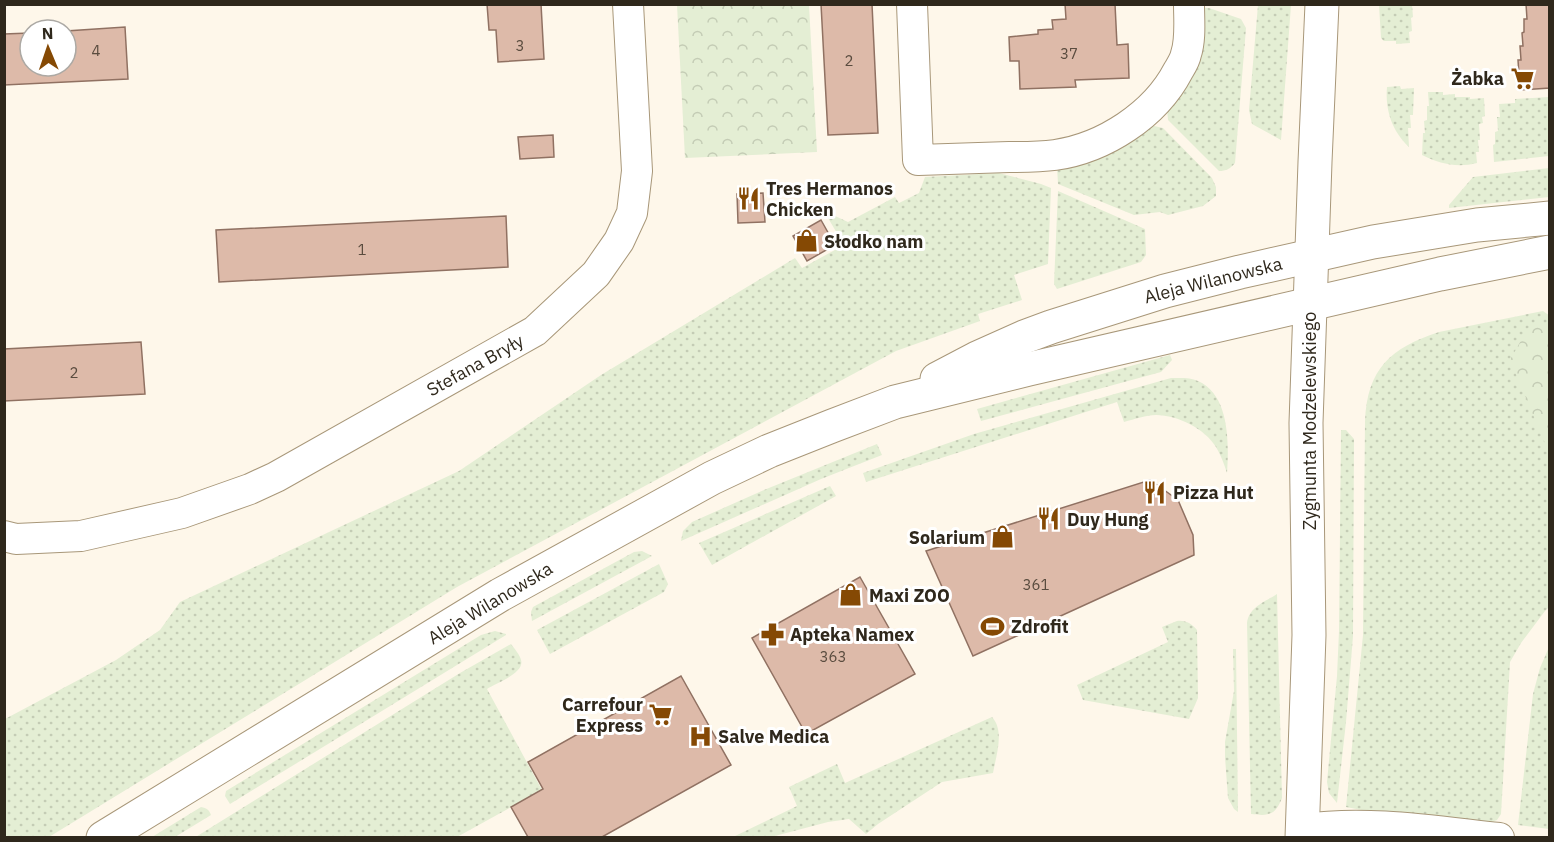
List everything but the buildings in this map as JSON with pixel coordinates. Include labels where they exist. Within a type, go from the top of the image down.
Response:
[{"type":"main road","name":"Zygmunta Modzelewskiego","points":[[1302,833],[1309,635],[1306,423],[1322,4]]},
{"type":"main road","name":"Aleja Wilanowska","points":[[103,837],[500,595],[646,513],[768,451],[895,402],[978,358],[1051,327],[1165,291],[1240,272],[1431,231],[1550,218]]},
{"type":"main road","name":"Aleja Wilanowska","points":[[895,402],[1440,274],[1550,252]]},
{"type":"street","name":"Stefana Bryły","points":[[4,537],[16,539],[81,536],[182,513],[250,489],[276,477],[535,331],[596,274],[619,242],[632,213],[637,171],[628,4]]},
{"type":"street","points":[[912,4],[918,160],[1053,156],[1092,146],[1131,123],[1165,92],[1186,55],[1190,30],[1189,4]]},
{"type":"street","points":[[1302,833],[1326,826],[1357,825],[1499,837]]},
{"type":"green space","points":[[677,5],[809,5],[817,152],[685,158]]},
{"type":"green space","points":[[1258,5],[1291,5],[1281,140],[1252,124],[1249,110]]},
{"type":"green space","points":[[1379,5],[1412,5],[1410,43],[1396,44],[1396,41],[1384,41],[1381,38]]},
{"type":"green space","points":[[1205,8],[1241,19],[1246,28],[1235,163],[1221,171],[1168,120],[1167,109]]},
{"type":"green space","points":[[1400,86],[1401,89],[1414,88],[1413,115],[1410,115],[1411,128],[1408,128],[1409,147],[1394,127],[1387,104],[1387,87]]},
{"type":"green space","points":[[1428,92],[1443,92],[1443,95],[1455,94],[1455,97],[1470,97],[1470,99],[1484,98],[1485,116],[1482,117],[1483,123],[1479,124],[1480,140],[1478,140],[1479,152],[1476,152],[1477,163],[1449,164],[1422,155],[1424,121],[1427,120],[1427,106],[1429,106]]},
{"type":"green space","points":[[1549,97],[1549,156],[1494,162],[1493,145],[1495,144],[1495,132],[1498,131],[1499,104],[1515,103],[1515,99]]},
{"type":"green space","points":[[1150,125],[1163,128],[1212,178],[1216,187],[1216,196],[1203,206],[1168,215],[1160,212],[1134,215],[1058,184],[1057,166]]},
{"type":"green space","points":[[1549,168],[1549,197],[1449,208],[1449,205],[1473,177]]},
{"type":"green space","points":[[999,173],[1051,188],[1048,264],[1014,275],[1022,300],[978,314],[980,321],[896,351],[457,587],[49,837],[5,837],[5,719],[116,660],[160,630],[180,602],[459,471],[601,375],[795,258],[802,268],[844,245],[828,218],[833,215],[848,222],[895,197],[899,203],[919,193],[925,177]]},
{"type":"green space","points":[[1058,191],[1145,229],[1146,255],[1141,262],[1057,289],[1054,284]]},
{"type":"green space","points":[[1543,311],[1550,316],[1549,607],[1521,643],[1510,662],[1501,814],[1497,820],[1489,823],[1393,816],[1346,807],[1363,635],[1365,422],[1371,387],[1377,374],[1395,353],[1422,338],[1439,332]]},
{"type":"green space","points":[[1550,322],[1549,449],[1510,360],[1528,328]]},
{"type":"green space","points":[[1170,355],[1172,360],[1161,372],[981,421],[977,409]]},
{"type":"green space","points":[[1171,378],[1188,378],[1198,381],[1209,388],[1216,397],[1225,421],[1228,448],[1227,473],[1216,447],[1198,429],[1173,417],[1156,415],[1124,422],[1117,402],[866,482],[863,473],[974,434]]},
{"type":"green space","points":[[1341,430],[1346,430],[1354,439],[1353,636],[1337,803],[1329,793],[1327,782],[1339,631]]},
{"type":"green space","points":[[877,444],[882,455],[821,479],[681,541],[683,531],[692,522]]},
{"type":"green space","points":[[830,486],[836,496],[712,565],[699,543]]},
{"type":"green space","points":[[642,551],[652,556],[532,621],[533,607],[634,552]]},
{"type":"green space","points":[[659,564],[668,584],[664,592],[550,654],[537,630]]},
{"type":"green space","points":[[1277,594],[1282,798],[1274,812],[1257,815],[1251,814],[1247,623],[1254,609]]},
{"type":"green space","points":[[1177,621],[1188,623],[1197,630],[1198,698],[1189,719],[1083,700],[1077,685],[1168,642],[1162,627]]},
{"type":"green space","points":[[495,631],[506,635],[230,804],[225,796],[226,791],[481,635]]},
{"type":"green space","points":[[511,644],[521,660],[519,669],[487,689],[542,790],[457,837],[194,838],[460,673]]},
{"type":"green space","points":[[1549,647],[1550,829],[1518,825],[1533,694]]},
{"type":"green space","points":[[1233,649],[1236,649],[1238,812],[1228,798],[1225,757],[1225,742],[1234,691]]},
{"type":"green space","points":[[992,717],[999,736],[993,773],[942,782],[866,834],[849,819],[771,837],[733,837],[797,806],[789,787],[837,764],[845,783]]},
{"type":"green space","points":[[201,807],[208,810],[211,815],[175,837],[152,837]]},
{"type":"place","name":"Żabka","points":[[1522,78]]},
{"type":"place","name":"Tres Hermanos Chicken","points":[[748,198]]},
{"type":"place","name":"Słodko nam","points":[[806,241]]},
{"type":"place","name":"Pizza Hut","points":[[1155,492]]},
{"type":"place","name":"Duy Hung","points":[[1049,519]]},
{"type":"place","name":"Solarium","points":[[1003,537]]},
{"type":"place","name":"Maxi ZOO","points":[[851,595]]},
{"type":"place","name":"Zdrofit","points":[[993,626]]},
{"type":"place","name":"Apteka Namex","points":[[772,634]]},
{"type":"place","name":"Carrefour Express","points":[[661,714]]},
{"type":"place","name":"Salve Medica","points":[[700,736]]}]
